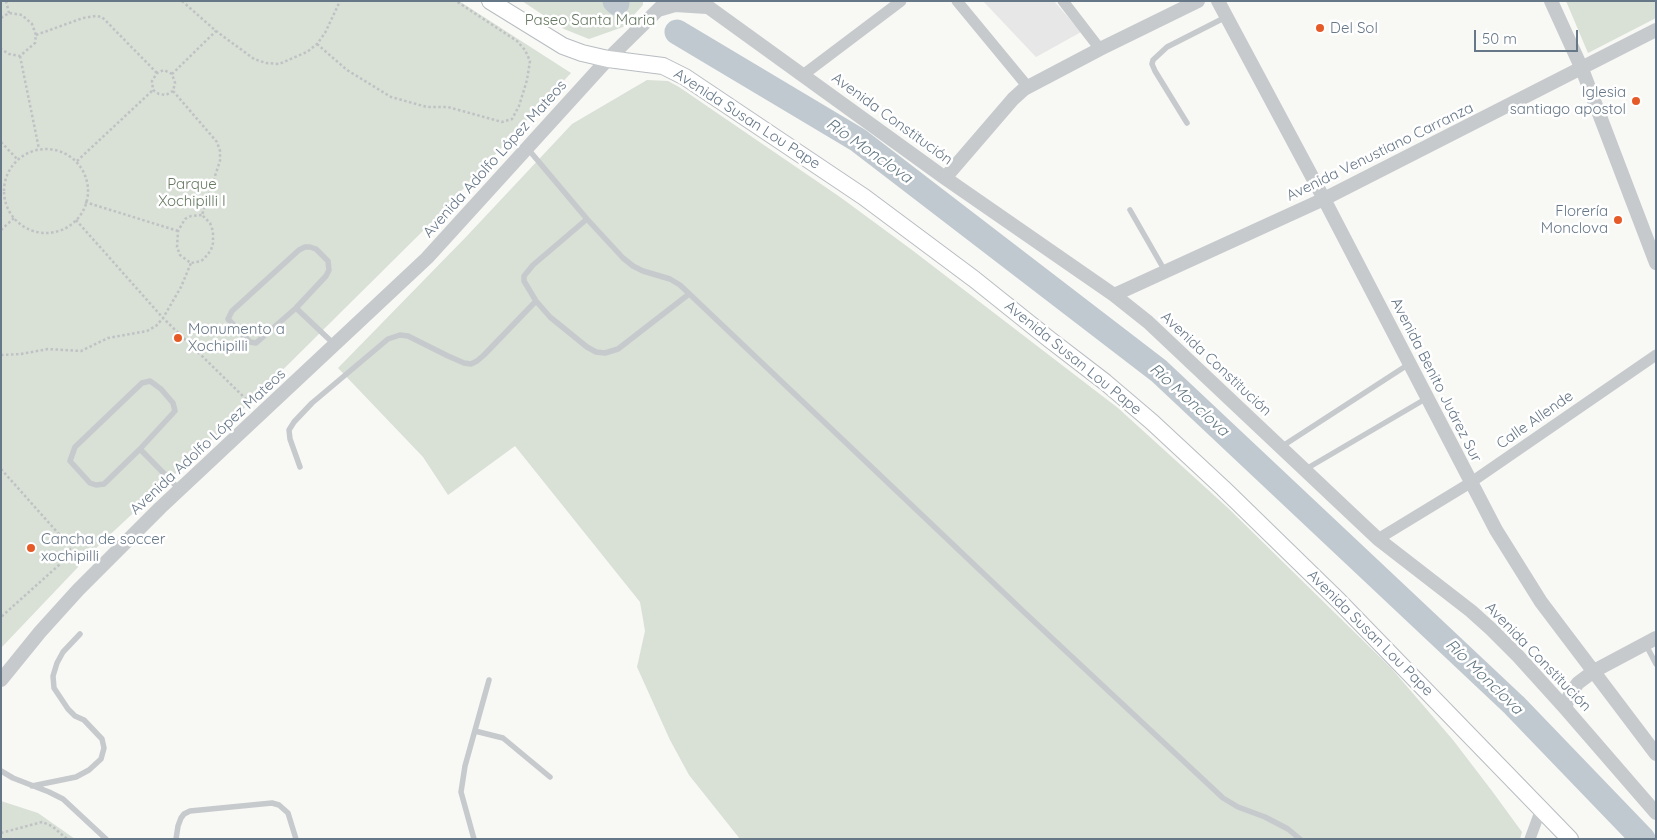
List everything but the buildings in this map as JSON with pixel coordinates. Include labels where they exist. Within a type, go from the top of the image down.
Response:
[{"type":"main road","name":"Avenida Susan Lou Pape","points":[[490,1],[564,46],[582,53],[608,59],[663,66],[685,77],[864,197],[974,279],[1106,382],[1223,488],[1339,601],[1570,839]]},
{"type":"street","points":[[803,75],[900,1]]},
{"type":"street","points":[[957,1],[1028,87]]},
{"type":"street","points":[[1063,1],[1100,48]]},
{"type":"street","points":[[945,178],[1013,99],[1028,87],[1100,48],[1198,1]]},
{"type":"street","name":"Avenida Benito Juárez Sur","points":[[1218,1],[1324,199],[1496,530],[1541,602],[1656,754]]},
{"type":"street","points":[[1551,1],[1582,69],[1656,264]]},
{"type":"street","name":"Avenida Adolfo López Mateos","points":[[3,674],[78,590],[180,490],[427,258],[608,59],[662,4]]},
{"type":"street","points":[[662,4],[704,4]]},
{"type":"street","name":"Avenida Constitución","points":[[704,4],[945,178],[1114,294],[1148,322],[1378,539],[1471,611],[1518,656],[1656,813]]},
{"type":"street","name":"Avenida Venustiano Carranza","points":[[1114,294],[1324,199],[1656,30]]},
{"type":"street","name":"Calle Allende","points":[[1378,539],[1470,483],[1656,355]]},
{"type":"street","points":[[1565,708],[1570,694],[1578,682],[1650,640]]},
{"type":"street","points":[[1530,839],[1541,809]]},
{"type":"lane","points":[[1187,123],[1155,71],[1152,64],[1153,60],[1167,47],[1226,16]]},
{"type":"lane","points":[[528,148],[587,219],[623,258],[633,266],[680,285],[1223,798],[1238,807],[1265,817],[1288,829],[1300,839]]},
{"type":"lane","points":[[1130,210],[1165,271]]},
{"type":"lane","points":[[587,219],[527,270],[524,276],[524,281],[536,301],[550,317],[587,347],[596,352],[605,353],[618,349],[690,294]]},
{"type":"lane","points":[[310,247],[316,249],[328,261],[329,270],[326,276],[296,308],[256,343],[250,342],[228,319],[232,311],[299,250],[310,247]]},
{"type":"lane","points":[[300,467],[290,439],[290,430],[294,422],[312,403],[388,338],[400,335],[408,336],[448,356],[471,364],[484,355],[536,301]]},
{"type":"lane","points":[[296,308],[335,345]]},
{"type":"lane","points":[[1280,447],[1409,364]]},
{"type":"lane","points":[[150,381],[161,389],[173,403],[175,411],[140,449],[104,484],[96,485],[90,483],[70,461],[75,447],[142,383],[150,381]]},
{"type":"lane","points":[[1304,470],[1427,398]]},
{"type":"lane","points":[[140,449],[180,490]]},
{"type":"lane","points":[[32,786],[76,777],[89,770],[101,760],[104,748],[102,739],[84,720],[75,716],[68,709],[54,688],[53,676],[57,663],[63,652],[80,634]]},
{"type":"lane","points":[[1650,640],[1656,664]]},
{"type":"lane","points":[[474,839],[461,792],[465,766],[489,680]]},
{"type":"lane","points":[[475,731],[503,738],[550,777]]},
{"type":"lane","points":[[1,772],[63,799],[106,839]]},
{"type":"lane","points":[[176,839],[181,818],[190,811],[272,803],[279,805],[288,813],[296,839]]},
{"type":"path","points":[[6,1],[9,13]]},
{"type":"path","points":[[182,1],[216,31],[254,58],[266,63],[279,64],[307,52],[317,44],[325,33],[340,1]]},
{"type":"path","points":[[317,44],[347,70],[391,97],[427,108],[448,107],[502,122],[512,119],[519,106],[527,80],[530,61],[526,50],[517,41],[456,1]]},
{"type":"path","points":[[1,18],[9,13],[16,13],[27,18],[35,29],[34,43],[20,56]]},
{"type":"path","points":[[36,35],[83,18],[102,17],[156,73]]},
{"type":"path","points":[[172,74],[216,31]]},
{"type":"path","points":[[1,49],[9,54],[20,56]]},
{"type":"path","points":[[20,56],[39,149]]},
{"type":"path","points":[[164,70],[172,74],[176,83],[173,91],[166,95],[159,94],[153,90],[152,81],[156,73],[164,70]]},
{"type":"path","points":[[77,161],[153,90]]},
{"type":"path","points":[[173,91],[217,142],[220,151],[220,161],[202,215]]},
{"type":"path","points":[[1,142],[18,160]]},
{"type":"path","points":[[39,149],[53,149],[64,152],[77,161],[86,176],[88,190],[82,212],[76,220],[60,231],[43,233],[31,231],[19,224],[8,211],[4,196],[6,176],[18,160],[39,149]]},
{"type":"path","points":[[1,175],[6,176]]},
{"type":"path","points":[[85,202],[178,230]]},
{"type":"path","points":[[202,215],[210,223],[214,243],[204,259],[191,263],[180,255],[176,239],[178,230],[185,219],[191,216],[202,215]]},
{"type":"path","points":[[1,230],[14,218]]},
{"type":"path","points":[[76,220],[163,318],[260,415]]},
{"type":"path","points":[[1,355],[21,354],[48,349],[81,351],[108,338],[147,330],[156,326],[163,318],[181,287],[191,263]]},
{"type":"path","points":[[1,469],[66,542],[70,549],[59,565],[1,617]]},
{"type":"path","points":[[1,833],[42,822],[52,826],[67,839]]},
{"type":"shaded area","points":[[983,1],[1054,1],[1081,32],[1036,57]]},
{"type":"green space","name":"Parque Xochipilli I","points":[[1,1],[459,1],[571,73],[436,218],[219,433],[100,544],[1,648]]},
{"type":"green space","name":"Paseo Santa Maria","points":[[522,1],[643,1],[643,5],[623,27],[589,39],[564,29]]},
{"type":"green space","points":[[1566,1],[1656,1],[1656,18],[1588,53]]},
{"type":"green space","points":[[647,80],[668,81],[679,87],[840,197],[1118,408],[1228,508],[1392,669],[1453,740],[1492,791],[1522,832],[1520,839],[740,839],[689,775],[670,740],[637,667],[645,631],[640,602],[515,446],[448,495],[423,457],[338,368],[465,238],[572,124]]},
{"type":"green space","points":[[1,801],[38,813],[75,839],[1,839]]},
{"type":"waterway","name":"Río Monclova","points":[[677,32],[858,140],[1159,371],[1514,705],[1643,839]]},
{"type":"place","name":"Del Sol","points":[[1320,28]]},
{"type":"place","name":"Iglesia santiago apostol","points":[[1636,101]]},
{"type":"place","name":"Florería Monclova","points":[[1618,220]]},
{"type":"place","name":"Monumento a Xochipilli","points":[[178,338]]},
{"type":"place","name":"Cancha de soccer xochipilli","points":[[31,548]]}]
